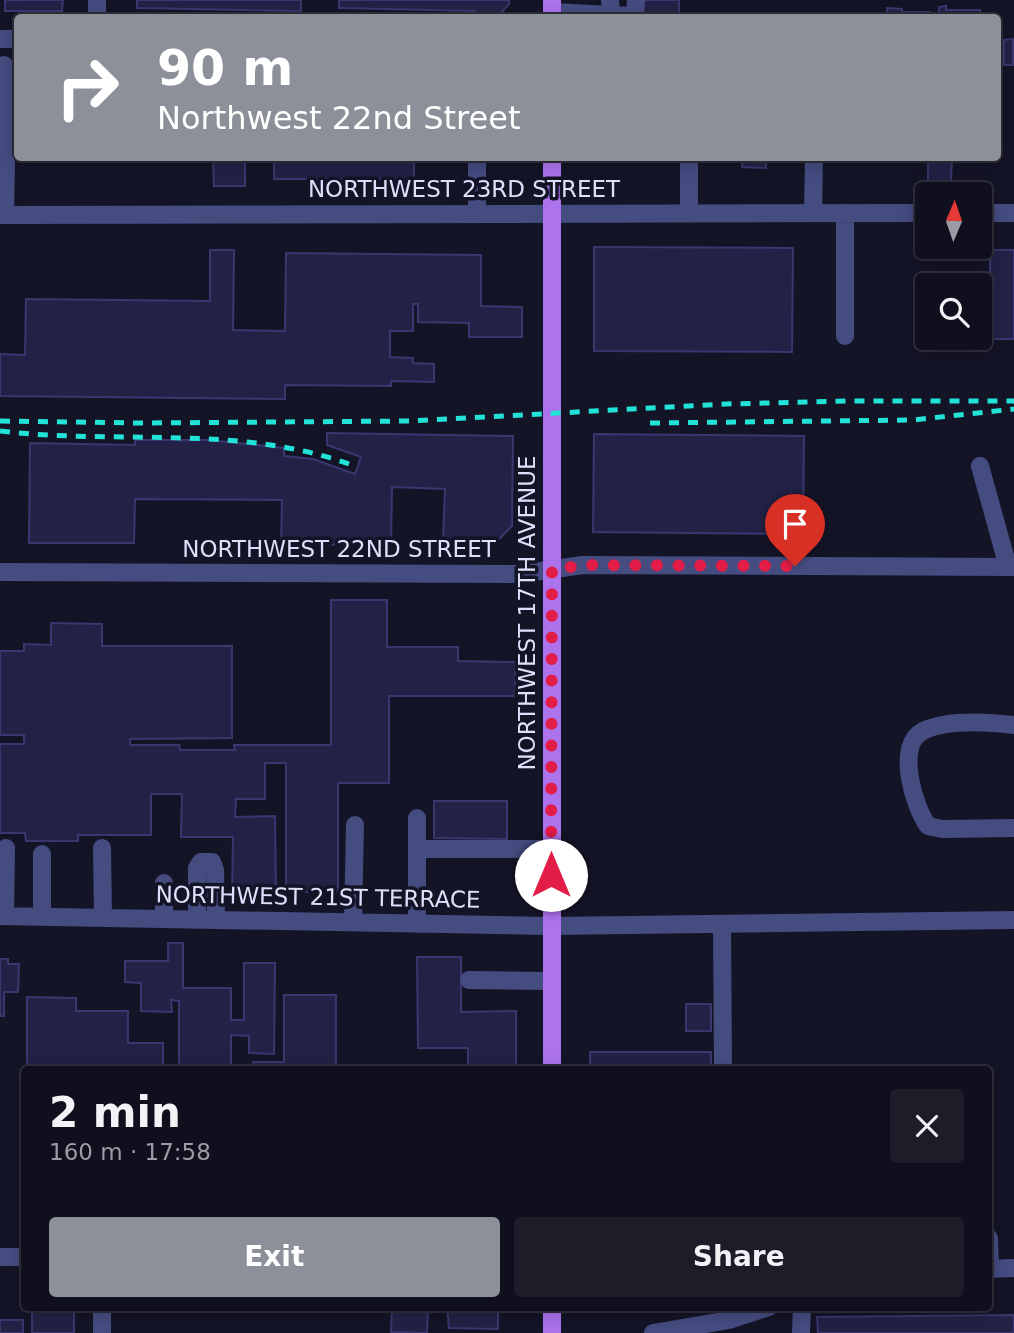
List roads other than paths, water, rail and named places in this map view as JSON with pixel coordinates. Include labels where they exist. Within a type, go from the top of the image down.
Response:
[{"type":"main road","name":"NORTHWEST 17TH AVENUE","points":[[552,161],[552,1066]]},
{"type":"main road","points":[[552,1311],[552,1333]]},
{"type":"street","points":[[552,10],[611,8],[629,14]]},
{"type":"street","points":[[2,215],[6,160],[4,65]]},
{"type":"street","points":[[477,161],[477,213]]},
{"type":"street","points":[[689,161],[689,213]]},
{"type":"street","points":[[813,213],[814,161]]},
{"type":"street","points":[[845,213],[845,336]]},
{"type":"street","name":"NORTHWEST 23RD STREET","points":[[2,215],[915,213]]},
{"type":"street","points":[[992,213],[1014,213]]},
{"type":"street","points":[[980,466],[1011,567]]},
{"type":"street","name":"NORTHWEST 22ND STREET","points":[[0,572],[520,574],[583,565],[1011,567]]},
{"type":"street","points":[[1014,726],[993,722],[962,723],[922,732],[915,737],[908,770],[915,802],[928,826],[943,829],[1014,828]]},
{"type":"street","points":[[417,818],[418,924]]},
{"type":"street","points":[[353,922],[355,825]]},
{"type":"street","points":[[3,916],[6,848]]},
{"type":"street","points":[[102,848],[103,918]]},
{"type":"street","points":[[418,849],[551,849]]},
{"type":"street","points":[[42,854],[42,917]]},
{"type":"street","points":[[164,883],[164,919]]},
{"type":"street","name":"NORTHWEST 21ST TERRACE","points":[[3,916],[551,926],[1014,920]]},
{"type":"street","points":[[722,924],[723,1066]]},
{"type":"street","points":[[469,981],[551,981]]},
{"type":"street","points":[[0,1257],[21,1257]]},
{"type":"street","points":[[992,1269],[1014,1268]]},
{"type":"street","points":[[102,1311],[102,1333]]},
{"type":"street","points":[[653,1333],[729,1320],[757,1311]]},
{"type":"street","points":[[801,1333],[802,1311]]},
{"type":"railway","points":[[0,421],[409,421],[726,404],[1014,401]]},
{"type":"railway","points":[[650,423],[913,420],[1014,409]]},
{"type":"railway","points":[[0,431],[263,444],[349,464]]}]
